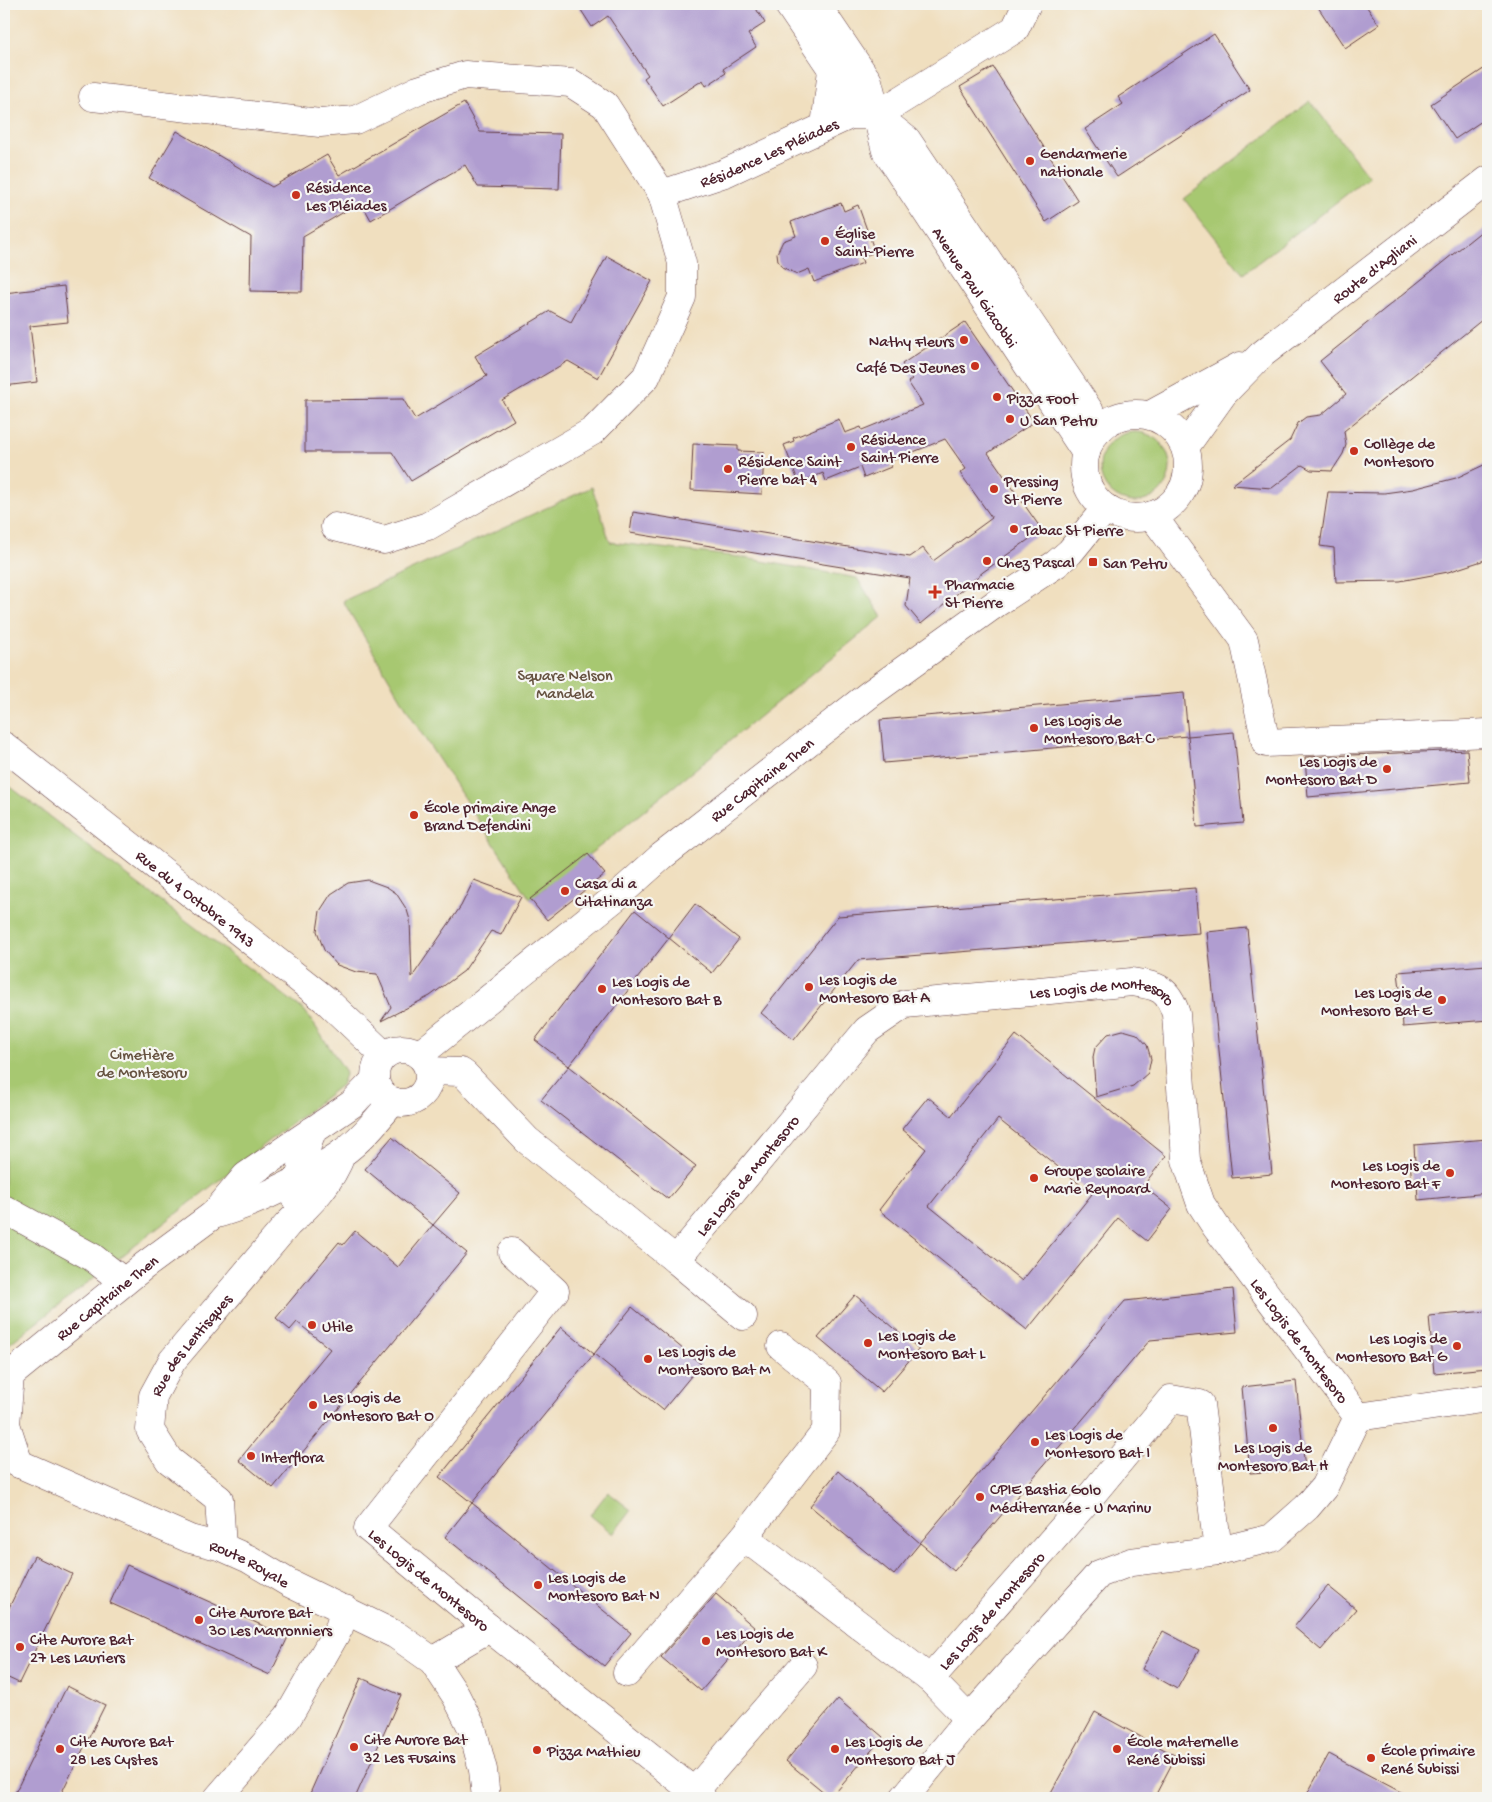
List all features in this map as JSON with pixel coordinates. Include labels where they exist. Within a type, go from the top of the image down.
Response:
[{"type":"main road","name":"Avenue Paul Giacobbi","points":[[788,4],[848,93],[906,140],[1100,428]]},
{"type":"main road","name":"Avenue Paul Giacobbi","points":[[816,4],[868,81],[886,151],[1086,453]]},
{"type":"main road","points":[[877,115],[1015,29],[1027,4]]},
{"type":"main road","points":[[825,126],[832,70]]},
{"type":"main road","points":[[93,97],[320,123],[355,120],[418,90],[465,75],[571,83],[605,105],[662,194],[682,264],[682,297],[646,377],[593,431],[428,526],[384,540],[335,527]]},
{"type":"main road","name":"Résidence Les Pléiades","points":[[662,194],[725,174],[850,115],[877,115]]},
{"type":"main road","name":"Route d'Agliani","points":[[1185,447],[1223,394],[1261,355],[1488,180]]},
{"type":"main road","name":"Route d'Agliani","points":[[1150,415],[1261,355]]},
{"type":"main road","points":[[1132,414],[1150,415],[1171,427],[1185,447],[1188,463],[1187,480],[1179,495],[1167,508],[1152,515],[1136,518],[1121,515],[1106,508],[1095,497],[1088,484],[1085,468],[1086,453],[1091,439],[1100,428],[1115,418],[1132,414]]},
{"type":"main road","name":"Rue Capitaine Then","points":[[424,1063],[662,856],[870,694],[998,602],[1056,564],[1070,552],[1106,508]]},
{"type":"main road","points":[[1152,515],[1244,640],[1266,743],[1488,733]]},
{"type":"main road","name":"Rue du 4 Octobre 1943","points":[[4,746],[327,1001],[384,1055]]},
{"type":"main road","name":"Les Logis de Montesoro","points":[[676,1260],[867,1030],[905,1004],[1132,982],[1155,985],[1171,997],[1176,1014],[1186,1160],[1201,1204],[1216,1227],[1358,1417]]},
{"type":"main road","points":[[424,1063],[428,1080],[420,1096],[411,1101],[392,1102],[384,1097],[375,1080],[375,1071],[384,1055],[401,1048],[424,1063],[465,1075],[527,1140],[744,1316]]},
{"type":"main road","name":"Rue Capitaine Then","points":[[7,1378],[124,1282],[212,1215],[246,1176],[352,1104],[375,1080]]},
{"type":"main road","name":"Rue Capitaine Then","points":[[212,1215],[236,1209],[300,1178],[342,1153],[374,1123],[392,1102]]},
{"type":"main road","name":"Rue des Lentisques","points":[[288,1224],[300,1178],[300,1168],[312,1131]]},
{"type":"main road","name":"Rue des Lentisques","points":[[222,1547],[219,1499],[170,1460],[150,1430],[153,1396],[172,1361],[288,1224],[304,1209],[334,1174],[342,1153]]},
{"type":"main road","points":[[4,1209],[92,1257],[124,1282]]},
{"type":"main road","name":"Les Logis de Montesoro","points":[[512,1252],[555,1291],[368,1528],[489,1628],[698,1795]]},
{"type":"main road","points":[[627,1673],[744,1537],[826,1431],[826,1384],[781,1346]]},
{"type":"main road","points":[[7,1378],[6,1424],[12,1461]]},
{"type":"main road","name":"Les Logis de Montesoro","points":[[1358,1417],[1488,1398]]},
{"type":"main road","name":"Les Logis de Montesoro","points":[[930,1679],[1084,1504],[1171,1400],[1200,1404],[1218,1551]]},
{"type":"main road","name":"Les Logis de Montesoro","points":[[904,1798],[969,1719],[1099,1574],[1131,1562],[1218,1551],[1272,1538],[1307,1506],[1324,1487],[1358,1417]]},
{"type":"main road","name":"Route Royale","points":[[12,1461],[190,1539],[222,1547],[396,1635],[433,1661],[456,1696],[472,1728],[483,1770],[486,1798]]},
{"type":"main road","name":"Les Logis de Montesoro","points":[[744,1537],[930,1679],[969,1719]]},
{"type":"main road","points":[[218,1798],[288,1717],[339,1628],[345,1609]]},
{"type":"main road","points":[[433,1661],[489,1628]]},
{"type":"main road","points":[[698,1795],[803,1666]]},
{"type":"green space","points":[[1310,101],[1369,177],[1243,274],[1184,199]]},
{"type":"green space","points":[[1135,432],[1154,438],[1164,448],[1170,467],[1164,486],[1154,496],[1135,502],[1116,496],[1106,486],[1100,467],[1106,448],[1116,438]]},
{"type":"green space","name":"Square Nelson Mandela","points":[[592,487],[610,542],[739,557],[857,578],[882,617],[603,844],[530,899],[420,731],[343,601]]},
{"type":"green space","name":"Cimetière de Montesoru","points":[[4,782],[305,1011],[346,1072],[341,1085],[4,1348]]},
{"type":"green space","points":[[608,1492],[631,1510],[613,1534],[590,1515]]},
{"type":"building","points":[[577,4],[753,4],[765,23],[748,34],[756,47],[723,69],[726,73],[706,86],[703,80],[663,106],[644,78],[648,75],[608,16],[592,27]]},
{"type":"building","points":[[1316,4],[1365,4],[1379,25],[1345,48]]},
{"type":"building","points":[[1214,34],[1250,90],[1117,177],[1085,129],[1123,104],[1118,97]]},
{"type":"building","points":[[1488,66],[1488,117],[1455,139],[1431,104]]},
{"type":"building","name":"Gendarmerie nationale","points":[[993,67],[1078,201],[1046,222],[960,87]]},
{"type":"building","name":"Résidence Les Pléiades","points":[[464,103],[480,132],[561,134],[559,189],[478,187],[465,165],[371,220],[361,202],[303,236],[302,292],[250,291],[251,237],[149,178],[177,131],[272,187],[327,155],[339,175]]},
{"type":"building","name":"Église Saint-Pierre","points":[[841,203],[844,211],[858,205],[875,252],[861,257],[863,263],[814,282],[809,269],[797,274],[782,267],[778,261],[777,253],[783,241],[796,236],[791,222]]},
{"type":"building","points":[[1488,226],[1488,315],[1344,431],[1346,445],[1343,454],[1332,471],[1311,470],[1302,465],[1272,488],[1232,485],[1290,440],[1298,423],[1306,417],[1321,415],[1346,394],[1320,361]]},
{"type":"building","points":[[607,256],[652,281],[598,378],[568,361],[502,400],[514,420],[411,481],[392,452],[305,452],[305,400],[403,399],[415,419],[487,376],[475,356],[550,311],[571,322]]},
{"type":"building","points":[[64,286],[68,322],[30,326],[37,382],[4,386],[4,293]]},
{"type":"building","points":[[965,322],[1034,422],[988,453],[1042,530],[983,572],[921,624],[906,606],[910,578],[630,533],[633,512],[910,557],[923,548],[933,561],[992,518],[960,473],[966,469],[945,439],[889,462],[891,467],[864,478],[860,467],[826,481],[823,473],[799,483],[784,445],[794,441],[793,438],[839,419],[845,433],[861,427],[862,430],[923,405],[908,382],[912,379],[902,364]]},
{"type":"building","name":"Résidence Saint Pierre bat 4","points":[[693,444],[738,446],[738,451],[764,452],[762,494],[691,490]]},
{"type":"building","points":[[1488,463],[1488,559],[1448,572],[1400,581],[1336,582],[1334,548],[1320,546],[1328,492],[1384,493],[1413,489],[1456,478]]},
{"type":"building","name":"Les Logis de Montesoro Bat C","points":[[1184,693],[1188,736],[884,763],[880,720]]},
{"type":"building","name":"Les Logis de Montesoro Bat C","points":[[1234,732],[1243,823],[1197,827],[1188,736]]},
{"type":"building","name":"Les Logis de Montesoro Bat D","points":[[1467,750],[1470,782],[1308,797],[1305,757]]},
{"type":"building","points":[[588,854],[605,874],[547,920],[530,899]]},
{"type":"building","points":[[368,880],[387,887],[396,893],[407,910],[410,920],[412,977],[461,906],[474,880],[521,897],[501,935],[491,931],[464,971],[430,996],[381,1021],[391,1007],[377,974],[356,972],[337,965],[324,950],[317,931],[320,911],[331,894],[348,883]]},
{"type":"building","name":"Les Logis de Montesoro Bat A","points":[[1195,888],[1199,933],[858,960],[794,1040],[761,1013],[838,916]]},
{"type":"building","points":[[695,904],[739,939],[712,973],[669,938]]},
{"type":"building","name":"Les Logis de Montesoro Bat B","points":[[635,910],[669,938],[569,1066],[535,1040]]},
{"type":"building","points":[[1247,928],[1272,1174],[1232,1178],[1207,932]]},
{"type":"building","name":"Les Logis de Montesoro Bat E","points":[[1487,965],[1488,1020],[1403,1027],[1402,1011],[1397,1011],[1396,989],[1400,989],[1398,972]]},
{"type":"building","points":[[1123,1030],[1137,1034],[1147,1045],[1151,1059],[1148,1073],[1133,1086],[1096,1097],[1093,1057],[1095,1048],[1108,1034]]},
{"type":"building","points":[[1016,1035],[1166,1156],[1143,1186],[1172,1209],[1147,1241],[1118,1218],[1027,1330],[879,1210],[926,1149],[902,1129],[928,1097],[951,1116]],"holes":[[[998,1119],[1092,1194],[1022,1281],[929,1206]]]},
{"type":"building","points":[[569,1066],[696,1166],[668,1199],[541,1100]]},
{"type":"building","points":[[392,1137],[460,1193],[433,1225],[365,1169]]},
{"type":"building","name":"Les Logis de Montesoro Bat F","points":[[1488,1139],[1488,1193],[1418,1200],[1417,1183],[1412,1183],[1410,1162],[1415,1162],[1414,1145]]},
{"type":"building","name":"Les Logis de Montesoro Bat O","points":[[433,1225],[467,1253],[273,1488],[239,1460],[330,1349],[297,1322],[290,1330],[276,1318],[339,1242],[343,1245],[355,1231],[398,1267]]},
{"type":"building","name":"Les Logis de Montesoro Bat I","points":[[1233,1289],[1237,1332],[1150,1340],[954,1571],[920,1543],[1125,1301]]},
{"type":"building","name":"Les Logis de Montesoro Bat L","points":[[855,1295],[919,1349],[882,1392],[818,1338]]},
{"type":"building","name":"Les Logis de Montesoro Bat M","points":[[632,1307],[701,1364],[663,1410],[594,1354]]},
{"type":"building","name":"Les Logis de Montesoro Bat G","points":[[1488,1311],[1488,1368],[1434,1373],[1429,1316]]},
{"type":"building","points":[[561,1327],[594,1354],[472,1503],[439,1477]]},
{"type":"building","name":"Les Logis de Montesoro Bat H","points":[[1296,1381],[1305,1469],[1250,1473],[1242,1387]]},
{"type":"building","points":[[838,1471],[920,1543],[894,1575],[810,1506]]},
{"type":"building","name":"Les Logis de Montesoro Bat N","points":[[472,1503],[631,1633],[604,1666],[445,1537]]},
{"type":"building","name":"Cite Aurore Bat 27 Les Lauriers","points":[[34,1556],[72,1574],[19,1683],[4,1676],[4,1618]]},
{"type":"building","name":"Cite Aurore Bat 30 Les Marronniers","points":[[127,1565],[288,1637],[270,1675],[110,1603]]},
{"type":"building","points":[[1328,1586],[1356,1609],[1321,1650],[1294,1627]]},
{"type":"building","name":"Les Logis de Montesoro Bat K","points":[[716,1594],[755,1628],[701,1691],[661,1657]]},
{"type":"building","points":[[1163,1631],[1199,1650],[1177,1689],[1142,1669]]},
{"type":"building","name":"Cite Aurore Bat 32 Les Fusains","points":[[361,1678],[401,1695],[355,1798],[308,1798]]},
{"type":"building","name":"Cite Aurore Bat 28 Les Cystes","points":[[67,1686],[105,1705],[59,1798],[25,1798],[15,1793]]},
{"type":"building","name":"Les Logis de Montesoro Bat J","points":[[838,1699],[883,1737],[831,1798],[786,1761]]},
{"type":"building","name":"École maternelle René Subissi","points":[[1095,1712],[1176,1756],[1154,1798],[1048,1798]]},
{"type":"building","points":[[1329,1754],[1412,1798],[1305,1798]]},
{"type":"place","name":"Gendarmerie nationale","points":[[1030,161]]},
{"type":"place","name":"Résidence Les Pléiades","points":[[296,195]]},
{"type":"place","name":"Église Saint-Pierre","points":[[825,241]]},
{"type":"place","name":"Nathy Fleurs","points":[[964,340]]},
{"type":"place","name":"Café Des Jeunes","points":[[975,366]]},
{"type":"place","name":"Pizza Foot","points":[[997,397]]},
{"type":"place","name":"U San Petru","points":[[1010,419]]},
{"type":"place","name":"Résidence Saint Pierre","points":[[851,447]]},
{"type":"place","name":"Collège de Montesoro","points":[[1354,451]]},
{"type":"place","name":"Résidence Saint Pierre bat 4","points":[[728,469]]},
{"type":"place","name":"Pressing St Pierre","points":[[994,489]]},
{"type":"place","name":"Tabac St Pierre","points":[[1014,529]]},
{"type":"place","name":"Chez Pascal","points":[[987,561]]},
{"type":"place","name":"San Petru","points":[[1093,562]]},
{"type":"place","name":"Pharmacie St Pierre","points":[[935,592]]},
{"type":"place","name":"Les Logis de Montesoro Bat C","points":[[1034,728]]},
{"type":"place","name":"Les Logis de Montesoro Bat D","points":[[1387,769]]},
{"type":"place","name":"École primaire Ange Brand Defendini","points":[[414,815]]},
{"type":"place","name":"Casa di a Citatinanza","points":[[565,891]]},
{"type":"place","name":"Les Logis de Montesoro Bat A","points":[[809,987]]},
{"type":"place","name":"Les Logis de Montesoro Bat B","points":[[602,989]]},
{"type":"place","name":"Les Logis de Montesoro Bat E","points":[[1442,1000]]},
{"type":"place","name":"Les Logis de Montesoro Bat F","points":[[1450,1173]]},
{"type":"place","name":"Groupe scolaire Marie Reynoard","points":[[1034,1178]]},
{"type":"place","name":"Utile","points":[[312,1325]]},
{"type":"place","name":"Les Logis de Montesoro Bat L","points":[[868,1343]]},
{"type":"place","name":"Les Logis de Montesoro Bat G","points":[[1457,1346]]},
{"type":"place","name":"Les Logis de Montesoro Bat M","points":[[648,1359]]},
{"type":"place","name":"Les Logis de Montesoro Bat O","points":[[313,1405]]},
{"type":"place","name":"Les Logis de Montesoro Bat H","points":[[1273,1428]]},
{"type":"place","name":"Les Logis de Montesoro Bat I","points":[[1035,1442]]},
{"type":"place","name":"Interflora","points":[[251,1456]]},
{"type":"place","name":"CPIE Bastia Golo Méditerranée - U Marinu","points":[[980,1497]]},
{"type":"place","name":"Les Logis de Montesoro Bat N","points":[[538,1585]]},
{"type":"place","name":"Cite Aurore Bat 30 Les Marronniers","points":[[199,1620]]},
{"type":"place","name":"Les Logis de Montesoro Bat K","points":[[706,1641]]},
{"type":"place","name":"Cite Aurore Bat 27 Les Lauriers","points":[[20,1647]]},
{"type":"place","name":"Cite Aurore Bat 32 Les Fusains","points":[[354,1747]]},
{"type":"place","name":"Cite Aurore Bat 28 Les Cystes","points":[[60,1749]]},
{"type":"place","name":"Les Logis de Montesoro Bat J","points":[[835,1749]]},
{"type":"place","name":"École maternelle René Subissi","points":[[1117,1749]]},
{"type":"place","name":"Pizza Mathieu","points":[[537,1750]]},
{"type":"place","name":"École primaire René Subissi","points":[[1371,1758]]}]
